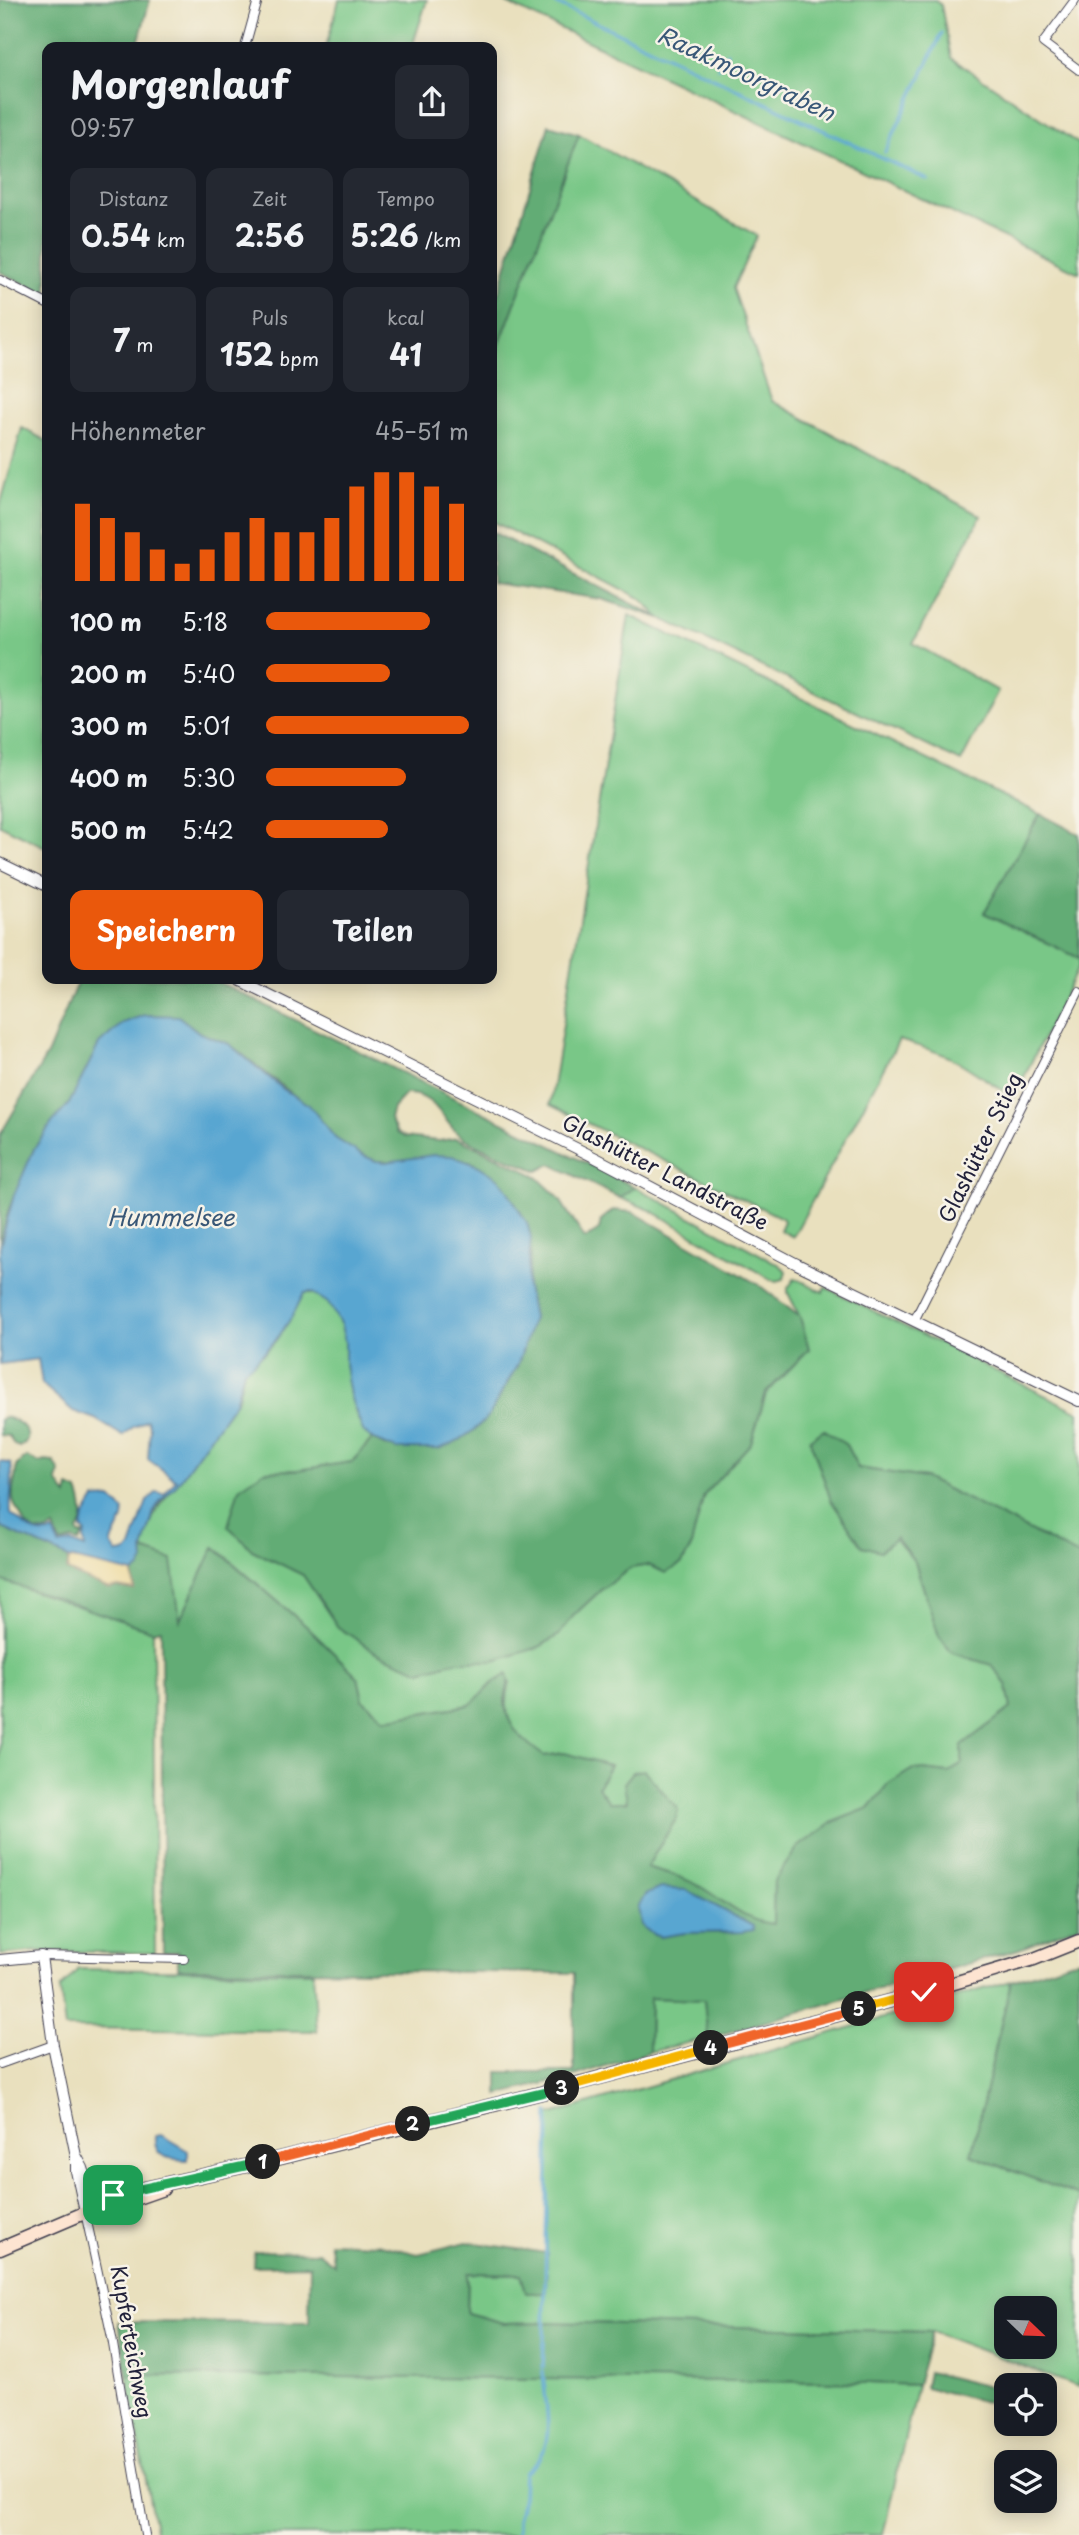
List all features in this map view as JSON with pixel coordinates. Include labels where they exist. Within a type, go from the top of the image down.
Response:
[{"type":"main road","points":[[0,2249],[91,2210],[106,2209],[161,2190],[175,2182],[549,2091],[924,1992],[1014,1965],[1079,1941]]},
{"type":"street","points":[[246,42],[258,0]]},
{"type":"street","points":[[1075,0],[1043,43],[1079,70]]},
{"type":"street","points":[[0,280],[42,301]]},
{"type":"street","points":[[0,863],[42,884]]},
{"type":"street","name":"Glashütter Landstraße","points":[[247,984],[596,1158],[797,1264],[1079,1401]]},
{"type":"street","name":"Glashütter Stieg","points":[[914,1321],[1079,991]]},
{"type":"street","points":[[0,1960],[41,1956],[184,1959]]},
{"type":"street","name":"Kupferteichweg","points":[[41,1956],[53,2045],[76,2156],[76,2171],[91,2210],[145,2535]]},
{"type":"street","points":[[0,2064],[53,2045]]},
{"type":"green space","points":[[0,0],[150,0],[138,42],[42,42],[42,293],[0,272]]},
{"type":"green space","points":[[339,0],[427,0],[414,42],[327,42]]},
{"type":"green space","points":[[500,0],[935,0],[941,5],[951,58],[1079,144],[1079,273]]},
{"type":"green space","points":[[549,125],[579,134],[497,351],[497,297]]},
{"type":"green space","points":[[579,134],[757,236],[733,288],[772,401],[981,516],[913,643],[998,691],[961,762],[660,618],[640,598],[497,524],[497,351]]},
{"type":"green space","points":[[22,428],[42,438],[42,846],[0,825],[0,506]]},
{"type":"green space","points":[[497,535],[660,618],[601,599],[497,584]]},
{"type":"green space","points":[[629,615],[1040,814],[984,913],[1079,958],[1079,966],[1014,1097],[955,1060],[899,1040],[793,1237],[780,1230],[784,1221],[782,1218],[550,1105]]},
{"type":"green space","points":[[1040,814],[1079,834],[1079,958],[984,913]]},
{"type":"green space","points":[[77,984],[222,984],[635,1187],[620,1198],[551,1164],[538,1171],[508,1159],[457,1133],[436,1107],[423,1097],[406,1094],[393,1108],[390,1119],[397,1133],[405,1137],[439,1141],[457,1138],[535,1175],[558,1197],[585,1239],[599,1230],[601,1220],[613,1210],[633,1212],[759,1285],[800,1317],[809,1349],[766,1393],[751,1443],[704,1495],[690,1549],[682,1564],[665,1573],[649,1565],[631,1568],[602,1589],[574,1615],[559,1635],[539,1647],[494,1661],[457,1661],[421,1671],[377,1653],[338,1627],[303,1575],[252,1550],[228,1526],[239,1488],[264,1471],[298,1470],[352,1462],[372,1439],[386,1446],[455,1443],[488,1417],[518,1364],[533,1318],[527,1287],[531,1254],[527,1223],[499,1179],[471,1162],[376,1161],[362,1155],[335,1138],[314,1111],[229,1044],[200,1033],[178,1016],[145,1015],[123,1023],[99,1044],[69,1104],[34,1149],[8,1211],[0,1246],[0,1135],[48,1053]]},
{"type":"green space","points":[[635,1187],[780,1265],[786,1271],[784,1279],[772,1280],[650,1210],[620,1198]]},
{"type":"green space","points":[[795,1278],[823,1292],[825,1287],[1079,1412],[1079,1556],[925,1478],[858,1468],[846,1445],[810,1439],[831,1500],[862,1546],[880,1551],[895,1538],[915,1562],[939,1636],[952,1653],[992,1665],[1007,1686],[1011,1708],[962,1763],[949,1773],[913,1769],[889,1784],[869,1808],[833,1822],[774,1881],[773,1924],[744,1916],[697,1885],[647,1867],[676,1819],[678,1809],[671,1802],[609,1802],[598,1787],[609,1766],[564,1753],[544,1756],[526,1745],[513,1730],[508,1716],[507,1696],[510,1682],[493,1683],[470,1705],[385,1719],[363,1700],[358,1677],[306,1626],[215,1547],[180,1622],[143,1550],[157,1509],[238,1398],[244,1370],[275,1341],[304,1293],[313,1294],[327,1302],[341,1325],[354,1407],[361,1425],[372,1439],[352,1462],[298,1470],[264,1471],[252,1550],[303,1575],[338,1627],[421,1671],[457,1661],[494,1661],[539,1647],[559,1635],[574,1615],[602,1589],[631,1568],[649,1565],[690,1549],[704,1494],[751,1443],[766,1394],[809,1349],[800,1317],[788,1293],[788,1288]]},
{"type":"green space","points":[[4,1417],[21,1424],[27,1433],[25,1443],[19,1447],[14,1445],[9,1436],[0,1435],[0,1420]]},
{"type":"green space","points":[[824,1429],[846,1445],[858,1468],[925,1478],[1079,1556],[1079,1925],[1019,1949],[708,2038],[704,2000],[650,1998],[649,2052],[574,2076],[498,2095],[498,2072],[574,2072],[574,1973],[178,1969],[178,1952],[163,1952],[161,1629],[153,1631],[0,1580],[0,1527],[69,1558],[67,1571],[109,1588],[134,1590],[133,1573],[142,1564],[143,1550],[172,1560],[180,1620],[214,1547],[306,1626],[358,1677],[363,1700],[385,1719],[470,1705],[507,1674],[506,1711],[513,1727],[530,1746],[544,1756],[564,1753],[610,1765],[598,1787],[609,1802],[627,1802],[624,1783],[633,1772],[644,1770],[678,1809],[676,1819],[647,1867],[704,1889],[745,1916],[773,1924],[774,1881],[798,1847],[833,1822],[869,1808],[889,1784],[913,1769],[949,1773],[962,1763],[962,1745],[1011,1708],[1007,1686],[992,1665],[952,1653],[939,1636],[915,1562],[896,1538],[880,1551],[862,1546],[831,1500],[810,1439]],"holes":[[[685,1890],[752,1926],[742,1932],[685,1933],[660,1937]]]},
{"type":"green space","points":[[27,1457],[39,1463],[54,1462],[60,1472],[57,1481],[67,1496],[69,1487],[78,1491],[83,1512],[78,1531],[79,1534],[84,1534],[79,1542],[73,1540],[60,1543],[54,1528],[38,1532],[29,1528],[23,1520],[14,1504],[13,1491],[16,1466]]},
{"type":"green space","points":[[0,1580],[153,1631],[155,1953],[40,1951],[0,1955]]},
{"type":"green space","points":[[1079,1959],[1079,2196],[971,2155],[1011,1981]]},
{"type":"green space","points":[[78,1969],[313,1972],[317,2031],[65,2028],[60,1989]]},
{"type":"green space","points":[[1011,1981],[971,2155],[1079,2196],[1079,2387],[1057,2379],[1057,2373],[1042,2373],[1004,2359],[1057,2359],[1057,2296],[994,2296],[994,2355],[932,2332],[504,2323],[467,2313],[468,2273],[521,2274],[546,2292],[549,2115]]},
{"type":"green space","points":[[650,1998],[704,2000],[708,2038],[649,2052]]},
{"type":"green space","points":[[329,2242],[377,2244],[418,2254],[467,2242],[547,2253],[546,2293],[526,2293],[521,2274],[468,2273],[467,2313],[504,2323],[932,2332],[917,2385],[127,2375],[119,2322],[309,2323],[310,2265],[253,2266],[254,2251],[318,2252],[334,2264]]},
{"type":"green space","points":[[928,2372],[994,2388],[994,2404],[925,2387]]},
{"type":"green space","points":[[127,2375],[917,2385],[883,2535],[156,2535]]},
{"type":"sand","points":[[69,1558],[133,1573],[134,1590],[118,1587],[109,1589],[67,1571]]},
{"type":"water","name":"Hummelsee","points":[[145,1015],[178,1016],[200,1033],[229,1044],[283,1089],[309,1105],[335,1138],[362,1155],[386,1162],[433,1155],[452,1156],[479,1166],[499,1179],[527,1223],[531,1237],[527,1287],[533,1318],[518,1364],[488,1417],[455,1443],[438,1449],[396,1449],[372,1439],[363,1431],[350,1396],[341,1325],[328,1303],[311,1292],[304,1293],[279,1336],[244,1370],[235,1402],[174,1488],[154,1511],[143,1550],[144,1561],[139,1570],[133,1573],[69,1558],[0,1527],[0,1461],[11,1464],[11,1514],[35,1532],[53,1532],[59,1545],[72,1543],[85,1548],[86,1533],[82,1529],[84,1517],[95,1499],[111,1498],[124,1511],[111,1544],[117,1553],[127,1552],[131,1547],[147,1501],[157,1492],[164,1494],[176,1480],[148,1459],[150,1429],[147,1420],[123,1436],[95,1419],[73,1411],[42,1384],[38,1359],[0,1364],[0,1246],[14,1195],[34,1149],[69,1104],[99,1044],[123,1023]]},
{"type":"water","points":[[660,1888],[686,1890],[753,1926],[754,1930],[685,1933],[660,1937],[652,1934],[641,1925],[638,1907],[645,1895]]},
{"type":"water","points":[[161,2135],[188,2151],[188,2160],[169,2158],[160,2153],[155,2144],[155,2136]]},
{"type":"waterway","name":"Raakmoorgraben","points":[[549,0],[928,180]]},
{"type":"waterway","points":[[885,152],[942,33]]},
{"type":"waterway","points":[[718,68],[727,53]]},
{"type":"waterway","points":[[544,2339],[549,2112]]},
{"type":"waterway","points":[[543,2367],[544,2342]]},
{"type":"waterway","points":[[517,2535],[524,2473],[540,2458],[546,2443],[548,2423],[543,2371]]},
{"type":"route","points":[[113,2195],[268,2161],[549,2091],[924,1992]]}]
